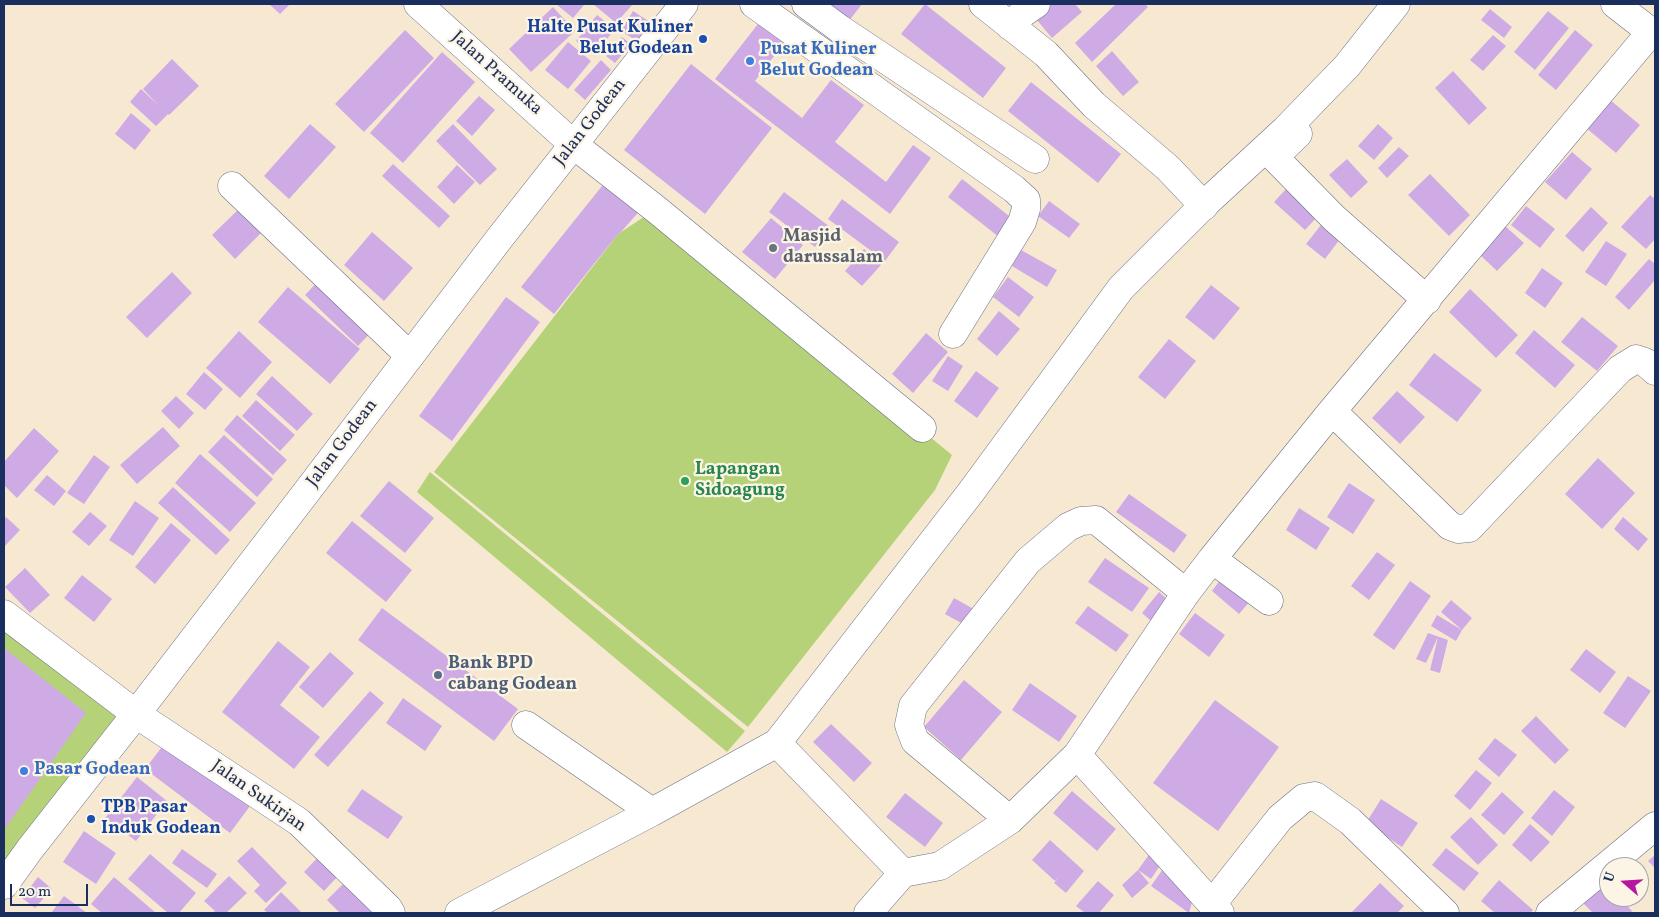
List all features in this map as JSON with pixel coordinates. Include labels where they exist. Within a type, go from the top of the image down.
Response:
[{"type":"street","name":"Jalan Pramuka","points":[[418,4],[574,145],[657,210],[922,428]]},
{"type":"street","name":"Jalan Godean","points":[[4,885],[499,239],[684,4]]},
{"type":"street","points":[[754,4],[1014,189],[1026,200],[1026,209],[1022,222],[953,334]]},
{"type":"street","points":[[806,4],[840,29],[1035,159]]},
{"type":"street","points":[[983,4],[1046,54],[1094,105],[1168,168],[1204,206]]},
{"type":"street","points":[[1010,26],[1036,4]]},
{"type":"street","points":[[459,913],[652,812],[776,743],[971,492],[1121,288],[1292,123],[1347,66],[1396,4]]},
{"type":"street","points":[[868,913],[903,873],[940,866],[1010,820],[1077,755],[1186,593],[1212,559],[1332,411],[1653,34],[1614,4]]},
{"type":"street","points":[[1292,123],[1299,130],[1299,133],[1276,154],[1276,159],[1334,218],[1427,300]]},
{"type":"street","points":[[232,186],[410,356]]},
{"type":"street","points":[[1332,411],[1450,526],[1458,530],[1469,528],[1620,369],[1636,359],[1645,362],[1655,371]]},
{"type":"street","points":[[1010,820],[915,741],[909,725],[913,706],[1028,561],[1068,527],[1081,521],[1096,520],[1186,593]]},
{"type":"street","points":[[1212,559],[1269,601]]},
{"type":"street","name":"Jalan Sukirjan","points":[[4,614],[136,714],[299,822],[392,913]]},
{"type":"street","points":[[526,725],[652,812]]},
{"type":"street","points":[[776,743],[903,873]]},
{"type":"street","points":[[1077,755],[1216,909],[1280,818],[1304,798],[1316,796],[1350,821],[1445,913]]},
{"type":"street","points":[[1550,913],[1655,826]]},
{"type":"green space","name":"Lapangan Sidoagung","points":[[653,211],[952,455],[935,490],[748,727],[434,472],[618,234]]},
{"type":"green space","points":[[430,472],[745,731],[727,752],[417,492]]},
{"type":"green space","points":[[4,614],[136,714],[4,885]]},
{"type":"building","points":[[269,4],[290,4],[280,14]]},
{"type":"building","points":[[556,4],[582,4],[584,5],[573,18]]},
{"type":"building","points":[[593,4],[633,4],[616,23]]},
{"type":"building","points":[[817,4],[862,4],[845,26]]},
{"type":"building","points":[[925,4],[1006,68],[983,98],[901,34]]},
{"type":"building","points":[[1042,4],[1075,4],[1082,12],[1052,38],[1031,13]]},
{"type":"building","points":[[1116,4],[1145,4],[1148,7],[1092,62],[1075,43]]},
{"type":"building","points":[[553,7],[575,31],[531,72],[509,49]]},
{"type":"building","points":[[1490,9],[1512,27],[1504,38],[1481,20]]},
{"type":"building","points":[[633,11],[650,22],[637,41],[621,31]]},
{"type":"building","points":[[1548,11],[1569,28],[1535,70],[1514,52]]},
{"type":"building","points":[[597,15],[615,29],[594,55],[576,41]]},
{"type":"building","points":[[758,24],[784,43],[755,81],[802,118],[831,80],[864,105],[835,142],[886,182],[913,145],[931,158],[890,214],[715,79]]},
{"type":"building","points":[[405,30],[434,58],[364,132],[335,104]]},
{"type":"building","points":[[1575,30],[1593,45],[1556,90],[1538,75]]},
{"type":"building","points":[[1493,35],[1506,46],[1483,71],[1470,60]]},
{"type":"building","points":[[622,37],[631,44],[615,63],[606,56]]},
{"type":"building","points":[[568,42],[591,61],[568,89],[545,70]]},
{"type":"building","points":[[1112,51],[1139,82],[1123,96],[1096,66]]},
{"type":"building","points":[[442,52],[475,82],[403,163],[370,133]]},
{"type":"building","points":[[172,59],[199,86],[156,126],[130,102],[141,89],[158,105],[143,89]]},
{"type":"building","points":[[601,60],[611,70],[585,100],[574,90]]},
{"type":"building","points":[[691,64],[772,128],[705,214],[624,150]]},
{"type":"building","points":[[1453,71],[1487,108],[1469,125],[1435,88]]},
{"type":"building","points":[[1031,82],[1121,154],[1098,183],[1008,111]]},
{"type":"building","points":[[479,96],[495,110],[472,136],[456,121]]},
{"type":"building","points":[[1609,99],[1640,125],[1616,153],[1585,127]]},
{"type":"building","points":[[131,113],[151,130],[135,150],[115,134]]},
{"type":"building","points":[[310,124],[336,147],[289,199],[264,176]]},
{"type":"building","points":[[453,124],[497,169],[480,185],[436,141]]},
{"type":"building","points":[[1378,124],[1393,138],[1374,160],[1358,146]]},
{"type":"building","points":[[1399,147],[1409,156],[1387,178],[1378,168]]},
{"type":"building","points":[[1572,152],[1592,169],[1566,200],[1545,182]]},
{"type":"building","points":[[1347,159],[1368,182],[1351,198],[1329,175]]},
{"type":"building","points":[[393,164],[450,216],[439,228],[382,176]]},
{"type":"building","points":[[457,165],[475,182],[454,204],[437,187]]},
{"type":"building","points":[[1430,174],[1470,215],[1449,236],[1408,195]]},
{"type":"building","points":[[610,176],[644,206],[618,234],[554,314],[521,287]]},
{"type":"building","points":[[962,179],[1013,219],[999,237],[948,197]]},
{"type":"building","points":[[1286,189],[1317,217],[1305,230],[1274,202]]},
{"type":"building","points":[[784,192],[830,227],[815,247],[769,212]]},
{"type":"building","points":[[1650,195],[1655,199],[1655,239],[1646,249],[1621,227]]},
{"type":"building","points":[[842,199],[899,242],[885,261],[828,219]]},
{"type":"building","points":[[1049,201],[1080,224],[1069,238],[1038,216]]},
{"type":"building","points":[[242,206],[265,229],[235,259],[212,235]]},
{"type":"building","points":[[1526,206],[1555,229],[1540,248],[1511,225]]},
{"type":"building","points":[[1591,207],[1608,223],[1583,252],[1565,236]]},
{"type":"building","name":"Masjid darussalam","points":[[771,218],[803,245],[775,279],[742,252]]},
{"type":"building","points":[[1324,221],[1343,235],[1325,259],[1306,244]]},
{"type":"building","points":[[1504,225],[1524,243],[1497,271],[1478,253]]},
{"type":"building","points":[[372,232],[413,268],[384,301],[344,265]]},
{"type":"building","points":[[1606,241],[1627,254],[1606,286],[1585,272]]},
{"type":"building","points":[[864,249],[881,265],[862,286],[845,271]]},
{"type":"building","points":[[1021,250],[1057,270],[1047,287],[1012,266]]},
{"type":"building","points":[[1649,259],[1655,264],[1655,280],[1629,310],[1615,297]]},
{"type":"building","points":[[1542,268],[1563,283],[1545,308],[1525,293]]},
{"type":"building","points":[[172,272],[192,293],[147,338],[126,317]]},
{"type":"building","points":[[323,276],[376,327],[358,346],[305,295]]},
{"type":"building","points":[[1008,277],[1034,297],[1019,317],[993,297]]},
{"type":"building","points":[[1211,285],[1240,308],[1214,340],[1185,317]]},
{"type":"building","points":[[288,287],[360,349],[330,384],[258,322]]},
{"type":"building","points":[[1470,289],[1518,335],[1496,358],[1449,312]]},
{"type":"building","points":[[506,297],[540,322],[452,441],[419,416]]},
{"type":"building","points":[[999,311],[1020,329],[997,356],[977,339]]},
{"type":"building","points":[[1582,317],[1618,346],[1597,371],[1561,342]]},
{"type":"building","points":[[1534,330],[1575,365],[1555,388],[1515,353]]},
{"type":"building","points":[[239,331],[272,362],[240,398],[206,368]]},
{"type":"building","points":[[926,333],[948,352],[913,393],[892,374]]},
{"type":"building","points":[[1169,339],[1196,361],[1165,399],[1138,377]]},
{"type":"building","points":[[1434,353],[1482,390],[1457,422],[1409,385]]},
{"type":"building","points":[[948,356],[963,366],[948,391],[932,381]]},
{"type":"building","points":[[976,371],[999,388],[977,418],[954,401]]},
{"type":"building","points":[[204,372],[223,389],[205,410],[186,394]]},
{"type":"building","points":[[272,376],[313,414],[297,431],[256,394]]},
{"type":"building","points":[[1397,391],[1425,417],[1400,444],[1372,418]]},
{"type":"building","points":[[176,396],[194,413],[179,429],[161,411]]},
{"type":"building","points":[[256,400],[295,435],[280,451],[242,416]]},
{"type":"building","points":[[237,415],[287,460],[273,475],[224,430]]},
{"type":"building","points":[[163,427],[180,446],[137,484],[120,465]]},
{"type":"building","points":[[34,428],[59,451],[17,498],[4,485],[4,462]]},
{"type":"building","points":[[224,435],[273,479],[257,497],[208,452]]},
{"type":"building","points":[[200,454],[256,503],[230,532],[175,483]]},
{"type":"building","points":[[94,455],[110,467],[84,504],[67,493]]},
{"type":"building","points":[[1598,458],[1635,493],[1602,529],[1565,494]]},
{"type":"building","points":[[47,475],[66,491],[54,506],[34,490]]},
{"type":"building","points":[[389,481],[434,518],[405,553],[360,516]]},
{"type":"building","points":[[1349,483],[1375,500],[1353,534],[1327,517]]},
{"type":"building","points":[[173,487],[230,540],[216,555],[158,503]]},
{"type":"building","points":[[1129,494],[1187,535],[1174,553],[1116,512]]},
{"type":"building","points":[[135,501],[159,518],[133,556],[109,540]]},
{"type":"building","points":[[1299,508],[1330,528],[1316,550],[1286,530]]},
{"type":"building","points":[[90,512],[107,526],[89,546],[72,532]]},
{"type":"building","points":[[6,517],[20,530],[4,547],[4,519]]},
{"type":"building","points":[[1623,517],[1648,539],[1638,551],[1614,529]]},
{"type":"building","points":[[352,521],[412,570],[386,602],[326,553]]},
{"type":"building","points":[[171,523],[191,540],[155,584],[135,567]]},
{"type":"building","points":[[1377,552],[1395,565],[1369,600],[1351,586]]},
{"type":"building","points":[[1105,558],[1149,588],[1132,612],[1088,582]]},
{"type":"building","points":[[25,568],[50,595],[30,613],[5,587]]},
{"type":"building","points":[[82,575],[112,599],[94,622],[64,598]]},
{"type":"building","points":[[1223,576],[1251,600],[1239,614],[1212,591]]},
{"type":"building","points":[[1410,581],[1431,596],[1394,650],[1373,635]]},
{"type":"building","points":[[1159,592],[1168,600],[1151,621],[1142,613]]},
{"type":"building","points":[[954,598],[979,612],[970,628],[945,614]]},
{"type":"building","points":[[1451,600],[1472,618],[1462,630],[1441,612]]},
{"type":"building","points":[[1088,606],[1129,635],[1116,652],[1075,623]]},
{"type":"building","name":"Bank BPD cabang Godean","points":[[382,608],[518,709],[494,741],[358,640]]},
{"type":"building","points":[[1195,613],[1225,635],[1209,657],[1179,634]]},
{"type":"building","points":[[1437,615],[1462,630],[1456,641],[1431,626]]},
{"type":"building","points":[[1428,633],[1448,640],[1440,673],[1430,670],[1438,637],[1426,663],[1416,659]]},
{"type":"building","points":[[278,641],[310,667],[280,705],[320,737],[294,769],[222,712]]},
{"type":"building","name":"Pasar Godean","points":[[4,648],[86,713],[4,830]]},
{"type":"building","points":[[1586,649],[1616,672],[1600,693],[1570,670]]},
{"type":"building","points":[[330,652],[354,673],[323,708],[299,687]]},
{"type":"building","points":[[1628,676],[1651,691],[1625,728],[1603,713]]},
{"type":"building","points":[[964,680],[1002,712],[961,760],[924,727]]},
{"type":"building","points":[[1030,683],[1077,716],[1059,742],[1012,710]]},
{"type":"building","points":[[370,691],[384,703],[328,767],[314,755]]},
{"type":"building","points":[[403,698],[442,726],[425,751],[386,723]]},
{"type":"building","points":[[1215,700],[1279,747],[1218,831],[1153,783]]},
{"type":"building","points":[[1536,716],[1569,750],[1555,764],[1521,731]]},
{"type":"building","points":[[831,724],[872,763],[854,782],[813,742]]},
{"type":"building","points":[[1495,738],[1517,755],[1499,777],[1478,759]]},
{"type":"building","points":[[165,743],[250,806],[230,833],[145,769]]},
{"type":"building","points":[[1476,770],[1492,783],[1470,810],[1454,796]]},
{"type":"building","points":[[137,777],[167,801],[136,841],[105,818]]},
{"type":"building","points":[[362,789],[403,817],[388,839],[347,811]]},
{"type":"building","points":[[1554,790],[1575,807],[1552,836],[1531,818]]},
{"type":"building","points":[[1072,791],[1116,829],[1097,851],[1053,813]]},
{"type":"building","points":[[1502,792],[1524,812],[1504,835],[1481,815]]},
{"type":"building","points":[[905,793],[943,823],[925,847],[886,817]]},
{"type":"building","points":[[1381,799],[1418,823],[1402,847],[1366,823]]},
{"type":"building","points":[[1471,817],[1498,845],[1478,865],[1450,837]]},
{"type":"building","points":[[1530,824],[1550,842],[1531,862],[1512,845]]},
{"type":"building","points":[[84,831],[116,853],[96,884],[63,862]]},
{"type":"building","points":[[1050,840],[1084,871],[1066,893],[1054,883],[1060,876],[1055,881],[1032,860]]},
{"type":"building","points":[[252,847],[287,883],[266,903],[254,891],[260,885],[237,861]]},
{"type":"building","points":[[1446,848],[1479,873],[1464,891],[1432,865]]},
{"type":"building","points":[[182,849],[217,874],[207,888],[172,863]]},
{"type":"building","points":[[1153,849],[1165,858],[1151,879],[1138,870]]},
{"type":"building","points":[[150,854],[196,893],[179,913],[168,913],[128,879]]},
{"type":"building","points":[[320,855],[340,874],[324,891],[304,872]]},
{"type":"building","points":[[1655,855],[1655,868],[1649,862]]},
{"type":"building","points":[[1170,859],[1192,902],[1189,913],[1151,886]]},
{"type":"building","points":[[1138,870],[1149,883],[1132,898],[1122,885]]},
{"type":"building","points":[[1598,875],[1599,907],[1628,907],[1632,911],[1630,913],[1593,913],[1576,896]]},
{"type":"building","points":[[229,876],[247,893],[226,913],[212,913],[215,911],[204,901]]},
{"type":"building","points":[[38,877],[52,889],[35,908],[22,898]]},
{"type":"building","points":[[114,877],[156,913],[102,913],[91,904]]},
{"type":"building","points":[[1499,880],[1533,910],[1530,913],[1495,913],[1481,901]]},
{"type":"building","points":[[346,881],[377,913],[340,913],[327,900]]},
{"type":"building","points":[[1098,881],[1114,895],[1099,913],[1085,913],[1076,906]]},
{"type":"building","points":[[1380,883],[1404,906],[1397,913],[1351,913]]},
{"type":"building","points":[[281,892],[302,913],[268,913],[264,910]]},
{"type":"building","points":[[64,896],[87,913],[51,913]]},
{"type":"place","name":"Halte Pusat Kuliner Belut Godean","points":[[703,39]]},
{"type":"place","name":"Pusat Kuliner Belut Godean","points":[[750,61]]},
{"type":"place","name":"Masjid darussalam","points":[[773,248]]},
{"type":"place","name":"Lapangan Sidoagung","points":[[685,481]]},
{"type":"place","name":"Bank BPD cabang Godean","points":[[438,675]]},
{"type":"place","name":"Pasar Godean","points":[[24,771]]},
{"type":"place","name":"TPB Pasar Induk Godean","points":[[91,819]]}]
